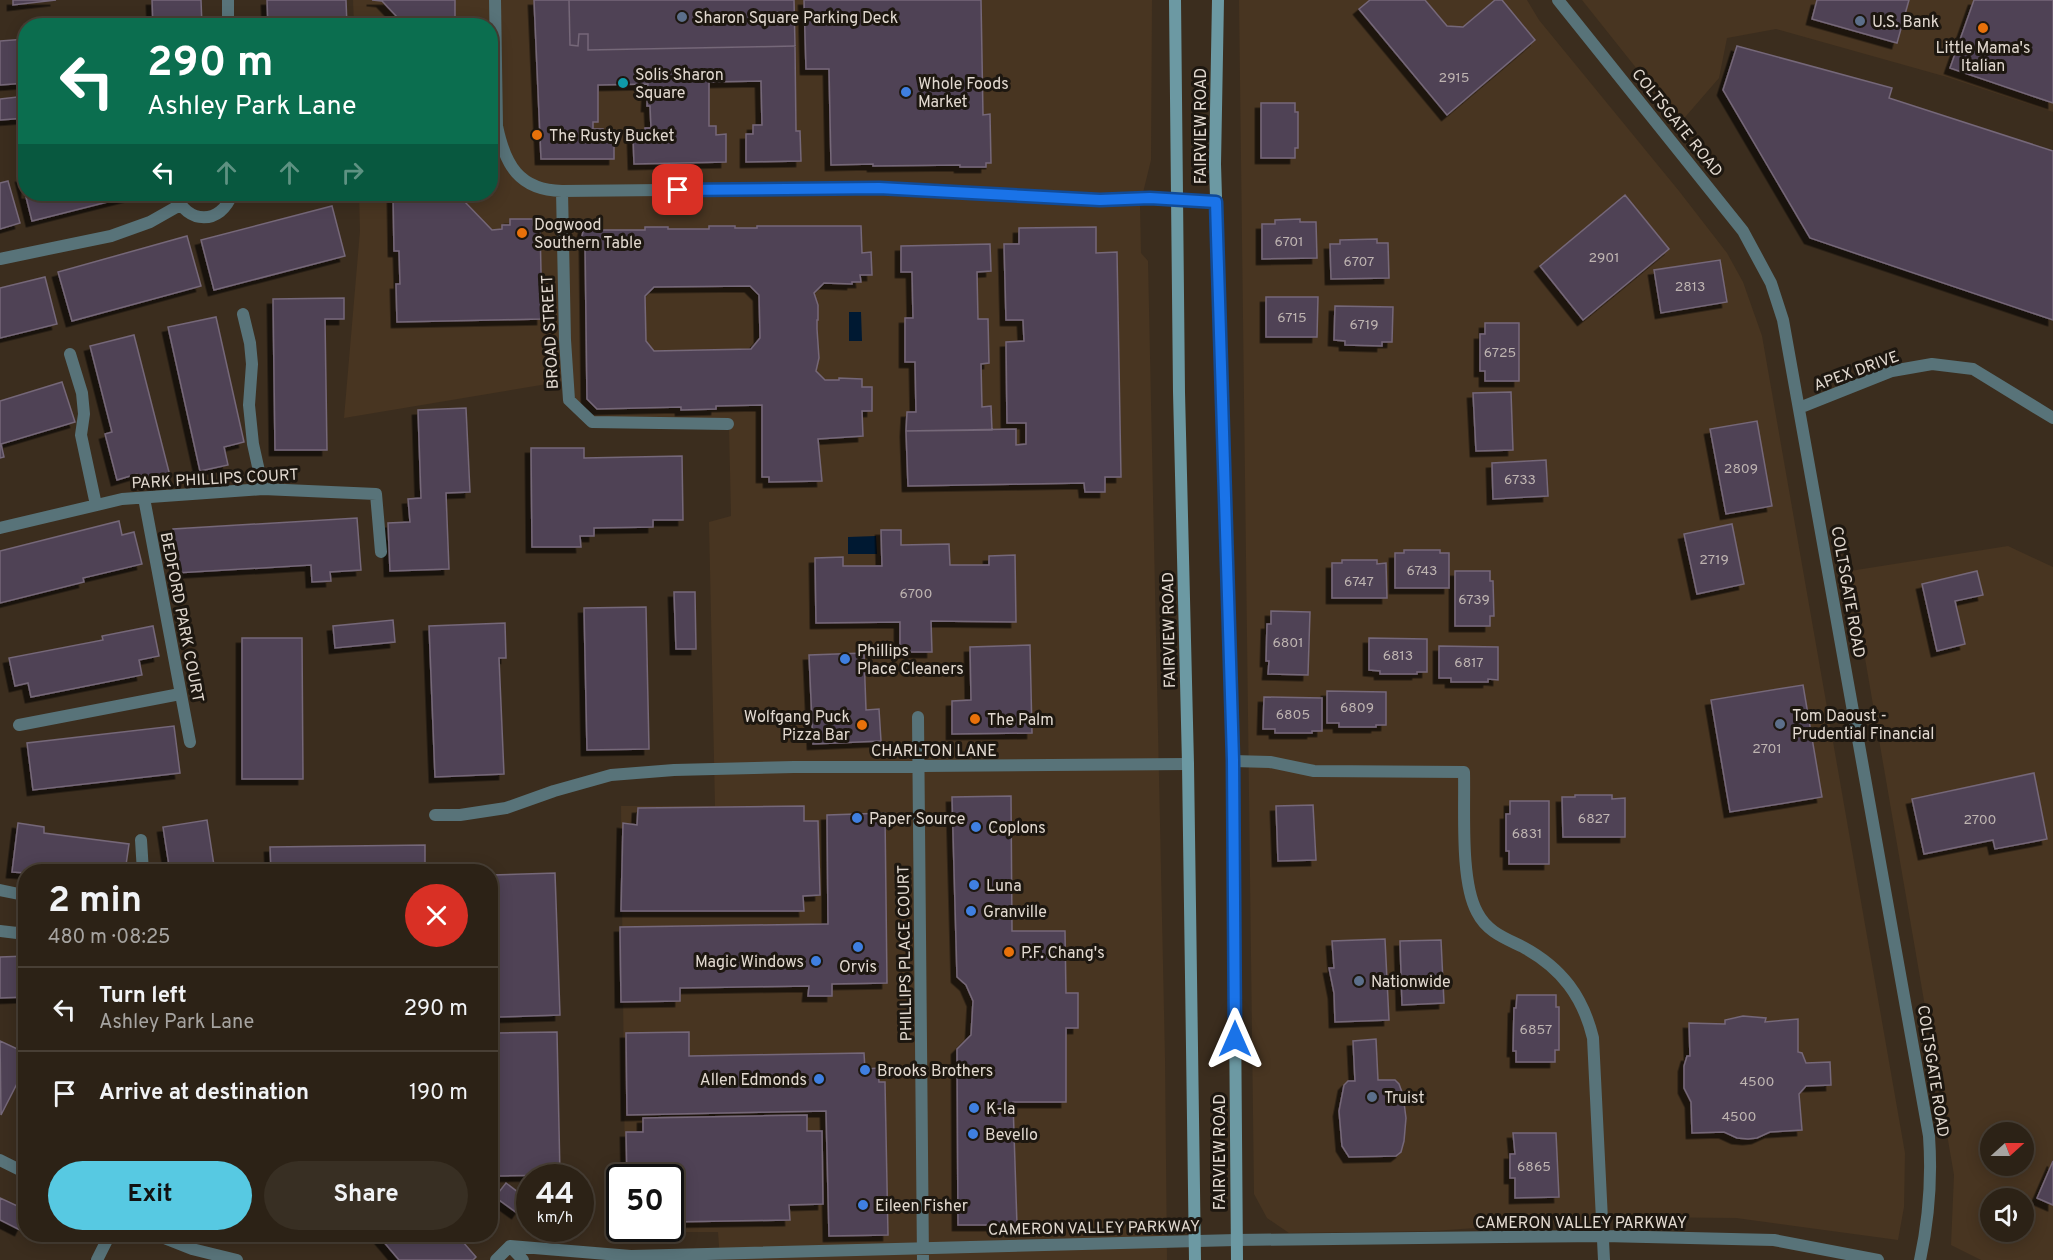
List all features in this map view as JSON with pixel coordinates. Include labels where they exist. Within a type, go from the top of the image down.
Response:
[{"type":"main road","name":"FAIRVIEW ROAD","points":[[1175,0],[1179,392],[1188,764],[1195,1260]]},
{"type":"main road","name":"FAIRVIEW ROAD","points":[[1218,0],[1215,164],[1233,760],[1237,1260]]},
{"type":"street","points":[[228,0],[228,18]]},
{"type":"street","points":[[495,0],[495,18]]},
{"type":"street","name":"COLTSGATE ROAD","points":[[1558,0],[1743,231],[1771,283],[1783,320],[1929,1136],[1931,1171],[1928,1217],[1920,1260]]},
{"type":"street","points":[[498,131],[508,163],[519,177],[533,186],[549,190],[879,188],[1084,199],[1150,198],[1216,202]]},
{"type":"street","name":"BROAD STREET","points":[[562,191],[565,340],[569,400],[592,422],[728,424]]},
{"type":"street","points":[[0,260],[111,236],[150,222],[176,201]]},
{"type":"street","points":[[179,201],[188,213],[199,217],[221,212],[230,201]]},
{"type":"street","points":[[243,314],[252,364],[249,405],[253,444],[263,489]]},
{"type":"street","points":[[70,354],[82,393],[84,414],[82,442],[96,505]]},
{"type":"street","name":"APEX DRIVE","points":[[1799,408],[1892,371],[1932,364],[1973,369],[2053,418]]},
{"type":"street","name":"PARK PHILLIPS COURT","points":[[0,528],[122,499],[263,489],[376,494],[381,552]]},
{"type":"street","name":"BEDFORD PARK COURT","points":[[144,498],[190,742]]},
{"type":"street","points":[[19,725],[180,694]]},
{"type":"street","name":"PHILLIPS PLACE COURT","points":[[918,717],[923,1254]]},
{"type":"street","points":[[1233,760],[1270,762],[1314,771],[1464,772],[1467,884],[1477,913],[1494,934],[1525,948],[1553,968],[1574,990],[1587,1014],[1593,1038],[1604,1260]]},
{"type":"street","name":"CHARLTON LANE","points":[[435,815],[460,815],[506,808],[554,791],[611,775],[683,770],[1188,764]]},
{"type":"street","points":[[141,840],[142,864]]},
{"type":"street","points":[[0,890],[18,894]]},
{"type":"street","points":[[0,931],[18,932]]},
{"type":"street","points":[[0,1160],[18,1169]]},
{"type":"street","name":"CAMERON VALLEY PARKWAY","points":[[510,1246],[631,1256],[923,1254],[1236,1240],[1604,1236],[1774,1240],[1878,1260]]},
{"type":"street","points":[[97,1260],[106,1242]]},
{"type":"street","points":[[174,1242],[192,1249],[237,1260]]},
{"type":"street","points":[[496,1260],[510,1246],[523,1260]]},
{"type":"shaded area","points":[[353,0],[1152,0],[1151,160],[1140,205],[1141,253],[1148,261],[1165,1058],[1167,1260],[720,1260],[718,1232],[684,1232],[684,1164],[625,1164],[621,806],[715,806],[709,522],[731,516],[729,425],[587,419],[565,381],[344,418],[360,231],[359,201],[498,201],[498,18],[354,18]]},
{"type":"shaded area","points":[[1239,0],[1527,0],[1539,20],[1727,253],[1743,282],[1762,336],[1905,1153],[1904,1207],[1898,1240],[1736,1218],[1634,1217],[1433,1231],[1289,1233],[1267,1218],[1254,1194]]},
{"type":"shaded area","points":[[1582,0],[2053,0],[2053,112],[1947,77],[1776,29],[1727,38],[1719,78],[1680,123]]},
{"type":"shaded area","points":[[2008,546],[2053,567],[2053,1260],[1981,1260],[1951,1245],[1954,1175],[1850,571]]},
{"type":"water","points":[[849,312],[861,312],[862,341],[849,341]]},
{"type":"water","points":[[876,536],[877,554],[848,554],[848,537]]},
{"type":"building","points":[[13,0],[56,0],[13,5]]},
{"type":"building","points":[[152,0],[201,0],[202,18],[153,18]]},
{"type":"building","points":[[267,0],[346,0],[347,18],[268,18]]},
{"type":"building","points":[[372,0],[455,0],[455,18],[398,18],[382,1]]},
{"type":"building","name":"Solis Sharon Square","points":[[534,0],[569,0],[570,45],[578,46],[579,34],[588,34],[588,50],[795,46],[796,131],[800,131],[801,161],[746,162],[746,134],[753,134],[753,125],[762,125],[761,81],[709,82],[709,126],[716,126],[716,135],[726,134],[726,162],[634,164],[633,136],[645,136],[645,128],[651,128],[650,106],[647,106],[648,84],[598,85],[598,122],[593,122],[593,129],[603,129],[603,137],[614,137],[614,159],[541,159]]},
{"type":"building","name":"Sharon Square Parking Deck","points":[[569,0],[794,0],[795,46],[588,50],[588,34],[579,34],[578,46],[570,45]]},
{"type":"building","name":"Whole Foods Market","points":[[804,0],[981,0],[983,115],[990,114],[991,163],[986,163],[986,167],[831,165],[829,69],[806,69]]},
{"type":"building","points":[[1370,0],[1425,0],[1447,26],[1463,27],[1495,0],[1502,0],[1535,40],[1447,115],[1359,9]]},
{"type":"building","name":"U.S. Bank","points":[[1817,0],[1909,0],[1897,43],[1812,19]]},
{"type":"building","points":[[1974,0],[2053,0],[2053,103],[1950,68]]},
{"type":"building","points":[[18,40],[18,84],[0,85],[0,41]]},
{"type":"building","points":[[1737,46],[1892,88],[1889,98],[2053,151],[2053,320],[1810,238],[1723,90]]},
{"type":"building","points":[[18,97],[18,119],[0,120],[0,99]]},
{"type":"building","points":[[1261,103],[1295,103],[1295,112],[1298,112],[1298,148],[1295,148],[1295,158],[1261,158]]},
{"type":"building","points":[[8,181],[20,223],[0,229],[0,183]]},
{"type":"building","points":[[1625,195],[1669,249],[1583,320],[1540,266]]},
{"type":"building","points":[[27,201],[111,201],[32,221]]},
{"type":"building","points":[[393,201],[464,201],[492,230],[502,229],[502,225],[510,225],[510,219],[533,219],[533,225],[540,225],[542,319],[397,322],[396,284],[400,284],[399,251],[394,251]]},
{"type":"building","points":[[332,206],[345,256],[214,290],[201,240]]},
{"type":"building","points":[[1300,219],[1300,222],[1316,222],[1317,258],[1262,259],[1262,224],[1275,224],[1275,220]]},
{"type":"building","points":[[591,225],[600,230],[645,230],[645,227],[709,229],[709,226],[757,228],[757,226],[861,226],[862,253],[871,252],[872,275],[860,275],[861,282],[852,282],[852,284],[824,283],[814,293],[818,305],[819,358],[816,371],[825,380],[862,379],[862,387],[872,387],[872,411],[862,411],[863,436],[818,439],[822,481],[769,482],[769,477],[762,477],[762,405],[716,406],[716,409],[681,410],[681,407],[597,409],[587,399],[585,242],[582,236],[584,228]],"holes":[[[750,286],[759,295],[760,338],[751,349],[654,351],[646,341],[645,296],[654,287]]]},
{"type":"building","points":[[1096,227],[1096,253],[1117,252],[1121,477],[1105,477],[1105,492],[1085,492],[1084,483],[908,486],[906,431],[1016,429],[1016,445],[1026,444],[1026,423],[1007,423],[1006,342],[1024,341],[1023,320],[1006,320],[1004,244],[1019,244],[1019,228]]},
{"type":"building","points":[[187,236],[201,286],[72,321],[58,272]]},
{"type":"building","points":[[1377,239],[1377,243],[1388,243],[1389,278],[1331,279],[1330,244],[1340,244],[1340,240]]},
{"type":"building","points":[[990,244],[991,271],[977,272],[978,319],[988,319],[989,363],[981,364],[982,407],[991,406],[992,430],[906,431],[907,412],[916,412],[915,362],[905,362],[905,318],[913,318],[912,272],[901,272],[901,246]]},
{"type":"building","points":[[1720,260],[1727,302],[1661,313],[1654,270]]},
{"type":"building","points":[[45,277],[57,324],[0,338],[0,288]]},
{"type":"building","points":[[1266,297],[1318,297],[1317,337],[1266,337]]},
{"type":"building","points":[[344,298],[344,319],[325,319],[327,450],[275,450],[273,299]]},
{"type":"building","points":[[1335,306],[1393,307],[1392,342],[1382,342],[1382,346],[1345,345],[1345,341],[1334,340]]},
{"type":"building","points":[[216,317],[244,442],[224,447],[228,465],[200,471],[168,327]]},
{"type":"building","points":[[1485,323],[1519,323],[1519,381],[1485,381],[1485,371],[1480,371],[1480,334],[1485,334]]},
{"type":"building","points":[[134,335],[170,476],[139,483],[137,474],[117,480],[105,434],[112,432],[90,346]]},
{"type":"building","points":[[62,382],[75,422],[1,444],[4,457],[0,458],[0,401]]},
{"type":"building","points":[[1511,392],[1513,450],[1476,451],[1473,393]]},
{"type":"building","points":[[466,408],[470,492],[446,493],[449,569],[390,571],[388,523],[410,522],[408,499],[421,498],[418,410]]},
{"type":"building","points":[[1757,421],[1772,506],[1726,514],[1710,429]]},
{"type":"building","points":[[531,448],[584,448],[584,458],[682,456],[683,520],[653,520],[653,527],[594,528],[594,536],[580,536],[581,547],[532,547]]},
{"type":"building","points":[[1546,460],[1548,496],[1493,499],[1492,463]]},
{"type":"building","points":[[357,518],[361,570],[330,572],[331,581],[312,582],[311,565],[176,573],[173,529]]},
{"type":"building","points":[[119,521],[122,535],[134,532],[142,564],[83,578],[84,582],[0,603],[0,551]]},
{"type":"building","points":[[1732,524],[1744,584],[1697,594],[1684,534]]},
{"type":"building","points":[[881,530],[901,530],[901,545],[949,544],[950,565],[989,565],[989,556],[1015,555],[1016,622],[931,621],[932,652],[900,652],[900,622],[816,623],[815,558],[843,557],[843,566],[882,566]]},
{"type":"building","points":[[1404,550],[1440,550],[1440,553],[1449,553],[1449,588],[1395,588],[1395,553],[1404,553]]},
{"type":"building","points":[[1342,560],[1377,560],[1377,564],[1386,563],[1387,598],[1332,598],[1332,563],[1342,563]]},
{"type":"building","points":[[1455,571],[1490,571],[1490,581],[1493,581],[1494,616],[1490,616],[1490,626],[1455,626]]},
{"type":"building","points":[[1977,571],[1983,595],[1955,601],[1965,644],[1937,651],[1922,584]]},
{"type":"building","points":[[674,592],[695,592],[696,649],[676,649]]},
{"type":"building","points":[[646,607],[649,749],[587,750],[584,608]]},
{"type":"building","points":[[1271,611],[1310,612],[1308,675],[1268,674],[1267,624],[1271,624]]},
{"type":"building","points":[[393,620],[395,642],[335,648],[333,626]]},
{"type":"building","points":[[505,623],[506,658],[499,658],[504,774],[435,777],[429,626]]},
{"type":"building","points":[[153,626],[159,656],[139,660],[142,675],[31,697],[28,683],[15,686],[9,658],[103,640],[102,636]]},
{"type":"building","points":[[242,638],[302,638],[303,779],[242,779]]},
{"type":"building","points":[[1369,638],[1427,639],[1427,672],[1380,674],[1380,671],[1369,670]]},
{"type":"building","points":[[1030,645],[1032,733],[952,734],[952,701],[971,700],[970,647]]},
{"type":"building","points":[[1439,646],[1498,647],[1498,680],[1451,682],[1451,678],[1439,678]]},
{"type":"building","points":[[864,653],[866,710],[879,709],[881,741],[813,744],[809,655]]},
{"type":"building","points":[[1803,685],[1822,797],[1730,812],[1711,700]]},
{"type":"building","points":[[1327,691],[1386,692],[1386,725],[1339,727],[1339,723],[1327,723]]},
{"type":"building","points":[[1264,697],[1322,698],[1322,731],[1275,733],[1275,729],[1263,729]]},
{"type":"building","points":[[174,726],[180,773],[33,790],[27,743]]},
{"type":"building","points":[[2034,773],[2047,839],[1995,849],[1993,840],[1924,854],[1912,799]]},
{"type":"building","points":[[1575,795],[1612,795],[1612,799],[1625,798],[1625,837],[1563,837],[1562,797],[1575,797]]},
{"type":"building","points":[[1011,796],[1012,931],[1065,931],[1066,993],[1078,993],[1078,1028],[1066,1028],[1066,1102],[1013,1102],[1017,1225],[958,1225],[957,1049],[971,1035],[973,1001],[966,985],[957,977],[952,797]]},
{"type":"building","points":[[1510,801],[1549,801],[1549,864],[1509,864],[1509,851],[1506,851],[1506,814],[1510,814]]},
{"type":"building","points":[[1313,805],[1316,860],[1278,861],[1276,806]]},
{"type":"building","points":[[804,806],[804,821],[818,821],[820,895],[803,896],[804,911],[621,911],[623,823],[637,825],[638,808]]},
{"type":"building","points":[[885,813],[887,983],[832,984],[832,996],[808,996],[809,986],[680,988],[680,1001],[621,1002],[620,927],[828,924],[827,815]]},
{"type":"building","points":[[207,820],[214,864],[169,864],[163,827]]},
{"type":"building","points":[[18,823],[44,827],[44,833],[129,844],[126,864],[18,864],[18,872],[12,872]]},
{"type":"building","points":[[425,845],[425,864],[271,864],[270,847]]},
{"type":"building","points":[[555,873],[560,1015],[499,1017],[498,875]]},
{"type":"building","name":"Nationwide","points":[[1385,939],[1389,1020],[1335,1022],[1334,993],[1329,968],[1334,968],[1332,941]]},
{"type":"building","points":[[1441,940],[1444,1003],[1402,1005],[1400,941]]},
{"type":"building","points":[[18,956],[18,997],[0,998],[0,957]]},
{"type":"building","points":[[1517,995],[1556,995],[1556,1007],[1559,1007],[1559,1050],[1555,1050],[1555,1062],[1516,1062],[1516,1051],[1513,1051],[1514,1008],[1516,1008]]},
{"type":"building","points":[[1743,1016],[1766,1018],[1765,1022],[1798,1019],[1798,1052],[1802,1053],[1806,1063],[1830,1062],[1831,1085],[1806,1086],[1799,1094],[1802,1130],[1770,1132],[1748,1139],[1737,1138],[1724,1132],[1692,1133],[1691,1102],[1684,1088],[1684,1066],[1687,1056],[1690,1056],[1689,1023],[1725,1024],[1725,1020]]},
{"type":"building","points":[[557,1032],[560,1164],[516,1164],[516,1176],[498,1176],[498,1033]]},
{"type":"building","points":[[689,1032],[689,1056],[864,1053],[865,1069],[878,1068],[879,1082],[885,1082],[888,1235],[829,1236],[826,1111],[627,1115],[626,1033]]},
{"type":"building","name":"Truist","points":[[1376,1039],[1378,1080],[1395,1080],[1403,1095],[1406,1118],[1404,1141],[1401,1152],[1396,1156],[1349,1157],[1342,1146],[1339,1111],[1344,1085],[1348,1081],[1355,1081],[1353,1041]]},
{"type":"building","points":[[0,1041],[18,1049],[18,1082],[1,1115]]},
{"type":"building","points":[[807,1115],[807,1131],[822,1131],[823,1204],[789,1205],[790,1220],[684,1222],[684,1164],[627,1164],[626,1132],[643,1132],[643,1118]]},
{"type":"building","points":[[1513,1133],[1556,1133],[1559,1197],[1515,1198],[1515,1178],[1510,1178],[1510,1154],[1515,1154]]},
{"type":"building","points":[[2053,1161],[2053,1205],[2037,1198]]},
{"type":"building","points":[[506,1183],[516,1191],[516,1212],[498,1199],[498,1193]]},
{"type":"building","points":[[0,1198],[18,1206],[18,1229],[0,1220]]},
{"type":"building","points":[[384,1242],[463,1242],[476,1257],[473,1260],[399,1260]]},
{"type":"place","name":"Sharon Square Parking Deck","points":[[682,17]]},
{"type":"place","name":"U.S. Bank","points":[[1860,21]]},
{"type":"place","name":"Little Mama's Italian","points":[[1983,28]]},
{"type":"place","name":"Solis Sharon Square","points":[[623,83]]},
{"type":"place","name":"Whole Foods Market","points":[[906,92]]},
{"type":"place","name":"The Rusty Bucket","points":[[537,135]]},
{"type":"place","name":"Dogwood Southern Table","points":[[522,233]]},
{"type":"place","name":"Phillips Place Cleaners","points":[[845,659]]},
{"type":"place","name":"The Palm","points":[[975,719]]},
{"type":"place","name":"Tom Daoust - Prudential Financial","points":[[1780,724]]},
{"type":"place","name":"Wolfgang Puck Pizza Bar","points":[[862,725]]},
{"type":"place","name":"Paper Source","points":[[857,818]]},
{"type":"place","name":"Coplons","points":[[976,827]]},
{"type":"place","name":"Luna","points":[[974,885]]},
{"type":"place","name":"Granville","points":[[971,911]]},
{"type":"place","name":"Orvis","points":[[858,947]]},
{"type":"place","name":"P.F. Chang's","points":[[1009,952]]},
{"type":"place","name":"Magic Windows","points":[[816,961]]},
{"type":"place","name":"Nationwide","points":[[1359,981]]},
{"type":"place","name":"Brooks Brothers","points":[[865,1070]]},
{"type":"place","name":"Allen Edmonds","points":[[819,1079]]},
{"type":"place","name":"Truist","points":[[1372,1097]]},
{"type":"place","name":"K-la","points":[[974,1108]]},
{"type":"place","name":"Bevello","points":[[973,1134]]},
{"type":"place","name":"Eileen Fisher","points":[[863,1205]]},
{"type":"route","points":[[678,190],[879,188],[1100,200],[1150,198],[1216,202],[1233,760],[1235,1039]]}]
